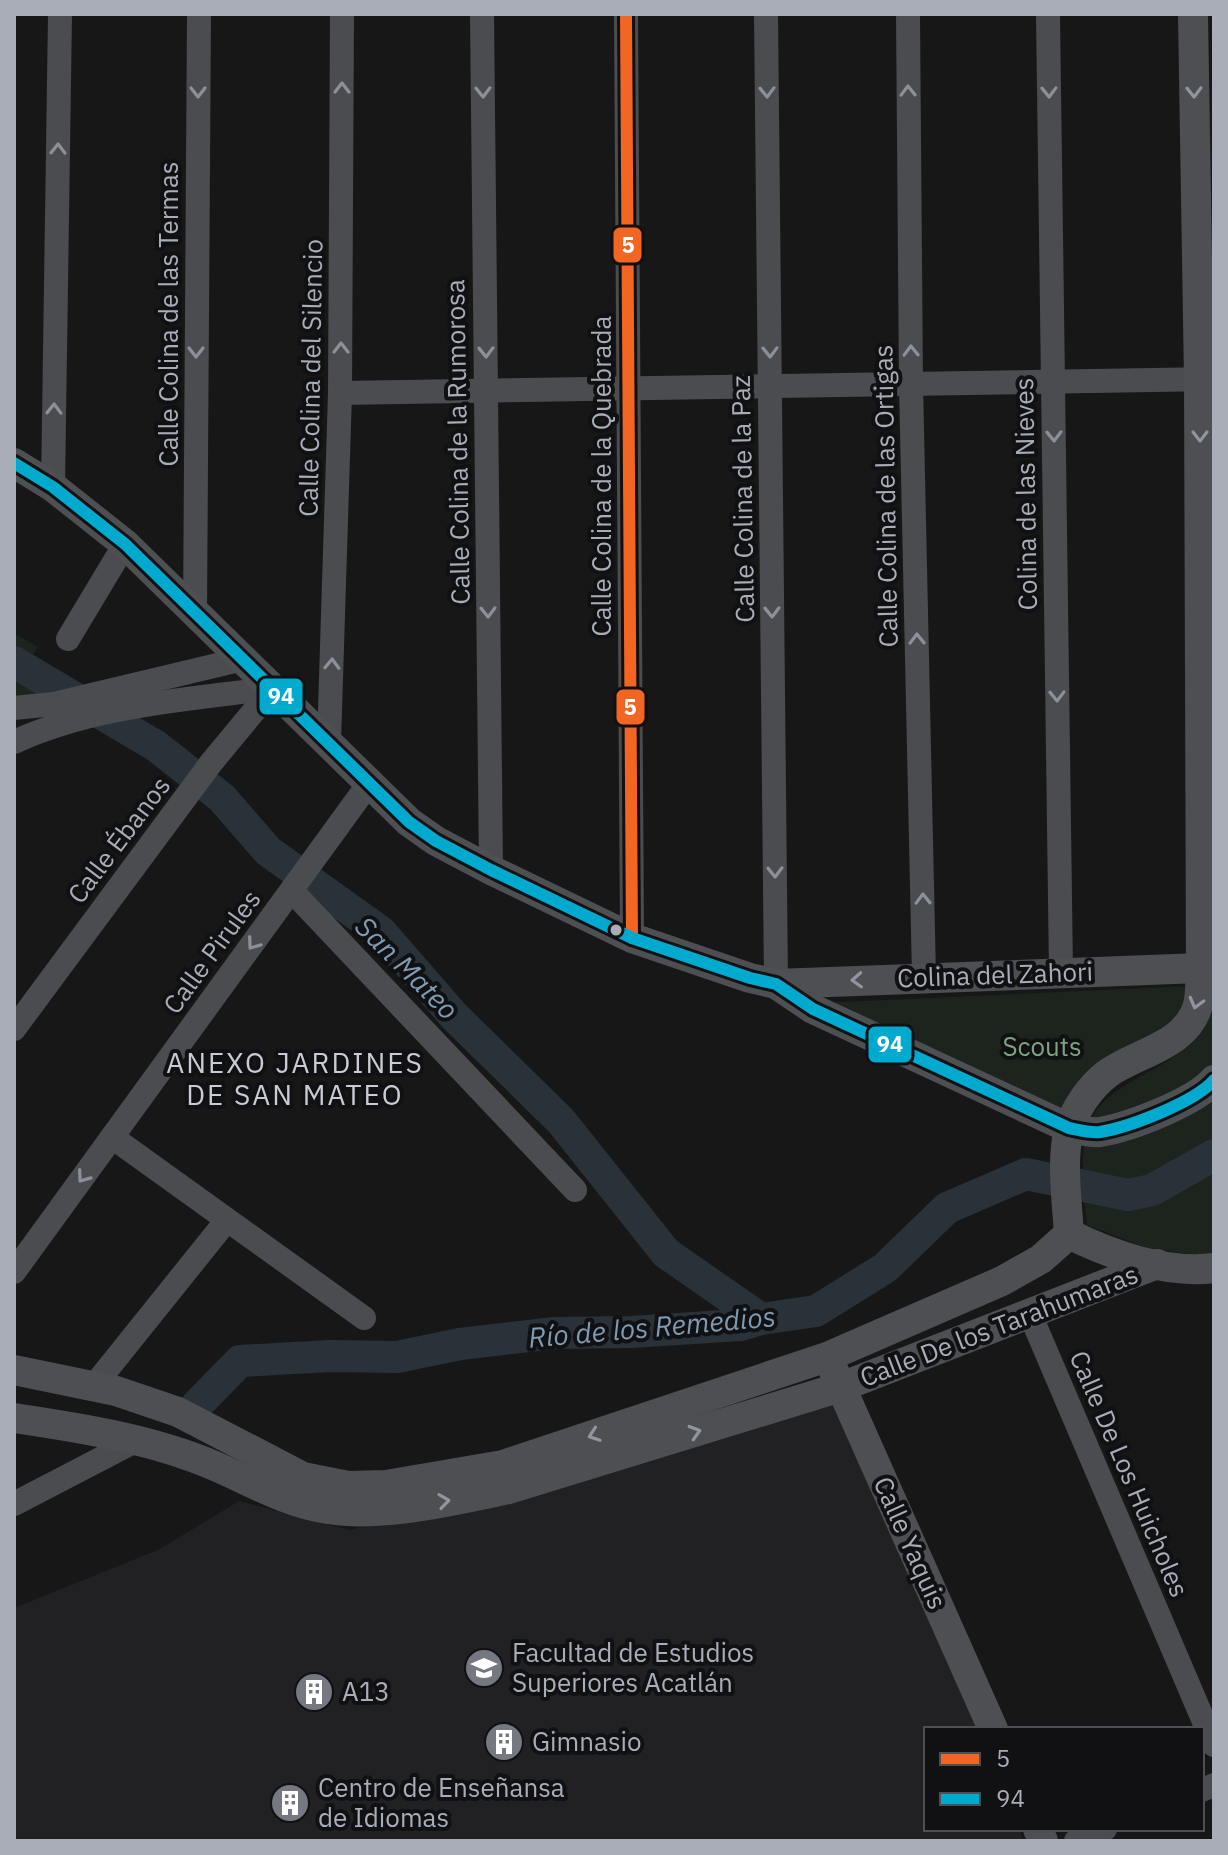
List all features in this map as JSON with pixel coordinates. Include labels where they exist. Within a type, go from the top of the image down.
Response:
[{"type":"main road","points":[[1069,1234],[1068,1139],[1086,1096],[1108,1073],[1161,1047],[1189,1022],[1198,1006],[1207,970],[1207,379],[1193,14]]},
{"type":"main road","points":[[1212,14],[1214,59]]},
{"type":"main road","points":[[17,470],[53,487],[125,544],[409,822],[436,841],[491,870],[632,938],[776,984],[813,1009],[1068,1139],[1136,1121],[1191,1097],[1208,1088],[1214,1080]]},
{"type":"main road","name":"Colina del Zahori","points":[[776,984],[1061,972],[1207,970]]},
{"type":"main road","name":"Calle De los Tarahumaras","points":[[16,1374],[104,1389],[178,1412],[303,1477],[348,1486],[386,1485],[503,1465],[827,1357],[1002,1281],[1041,1259],[1069,1234],[1094,1246],[1157,1264]]},
{"type":"main road","points":[[1157,1264],[1203,1270],[1214,1268]]},
{"type":"main road","name":"Calle De los Tarahumaras","points":[[14,1418],[64,1425],[135,1441],[215,1466],[295,1502],[328,1510],[367,1512],[509,1489],[841,1387],[1157,1264]]},
{"type":"main road","name":"Calle Yaquis","points":[[827,1357],[992,1727]]},
{"type":"street","points":[[53,487],[60,14]]},
{"type":"street","name":"Calle Colina de las Termas","points":[[195,614],[199,14]]},
{"type":"street","name":"Calle Colina del Silencio","points":[[329,742],[340,393],[342,14]]},
{"type":"street","name":"Calle Colina de la Rumorosa","points":[[482,14],[491,870]]},
{"type":"street","name":"Calle Colina de la Quebrada","points":[[626,14],[632,938]]},
{"type":"street","name":"Calle Colina de la Paz","points":[[766,14],[776,984]]},
{"type":"street","name":"Calle Colina de las Ortigas","points":[[908,14],[911,384],[924,977]]},
{"type":"street","name":"Colina de las Nieves","points":[[1048,14],[1061,972]]},
{"type":"street","points":[[340,393],[1207,379]]},
{"type":"street","points":[[68,639],[125,544]]},
{"type":"street","points":[[14,742],[58,714],[243,659]]},
{"type":"street","points":[[110,700],[273,688]]},
{"type":"street","name":"Calle Ébanos","points":[[14,1029],[211,763],[273,688]]},
{"type":"street","points":[[14,708],[58,714]]},
{"type":"street","name":"Calle Pirules","points":[[14,1272],[370,782]]},
{"type":"street","points":[[296,886],[575,1190]]},
{"type":"street","points":[[112,1137],[364,1318]]},
{"type":"street","points":[[104,1389],[227,1220]]},
{"type":"street","name":"Calle De Los Huicholes","points":[[1030,1314],[1214,1745]]},
{"type":"street","points":[[14,1504],[135,1441]]},
{"type":"street","points":[[1076,1841],[1100,1831]]},
{"type":"shaded area","name":"Facultad de Estudios Superiores Acatlán","points":[[841,1387],[976,1727],[924,1727],[924,1831],[1020,1831],[1024,1841],[14,1841],[14,1608],[160,1549],[239,1501],[350,1530]]},
{"type":"green space","points":[[14,633],[38,647],[28,662],[67,693],[14,704]]},
{"type":"green space","name":"Scouts","points":[[1189,986],[1184,1015],[1062,1113],[821,1003]]},
{"type":"green space","points":[[1214,1009],[1214,1257],[1147,1248],[1087,1225],[1084,1145],[1098,1108],[1121,1088],[1190,1045]]},
{"type":"waterway","name":"San Mateo","points":[[14,662],[156,746],[222,798],[268,851],[381,932],[454,1016],[561,1121],[666,1253],[761,1319]]},
{"type":"waterway","name":"Río de los Remedios","points":[[197,1405],[240,1361],[331,1356],[397,1357],[460,1344],[555,1333],[740,1325],[816,1311],[885,1268],[947,1208],[1026,1174],[1128,1195],[1152,1190],[1214,1155]]},
{"type":"transit line","name":"5","points":[[626,14],[632,938]]},
{"type":"transit line","name":"94","points":[[14,463],[53,487],[125,544],[409,822],[436,841],[491,870],[632,938],[776,984],[813,1009],[1069,1128],[1100,1132],[1128,1125],[1177,1105],[1214,1080]]},
{"type":"place","name":"Facultad de Estudios Superiores Acatlán","points":[[484,1668]]},
{"type":"place","name":"A13","points":[[314,1692]]},
{"type":"place","name":"Gimnasio","points":[[504,1742]]},
{"type":"place","name":"Centro de Enseñansa de Idiomas","points":[[290,1803]]},
{"type":"district","name":"ANEXO JARDINES DE SAN MATEO","points":[[295,1079]]}]
